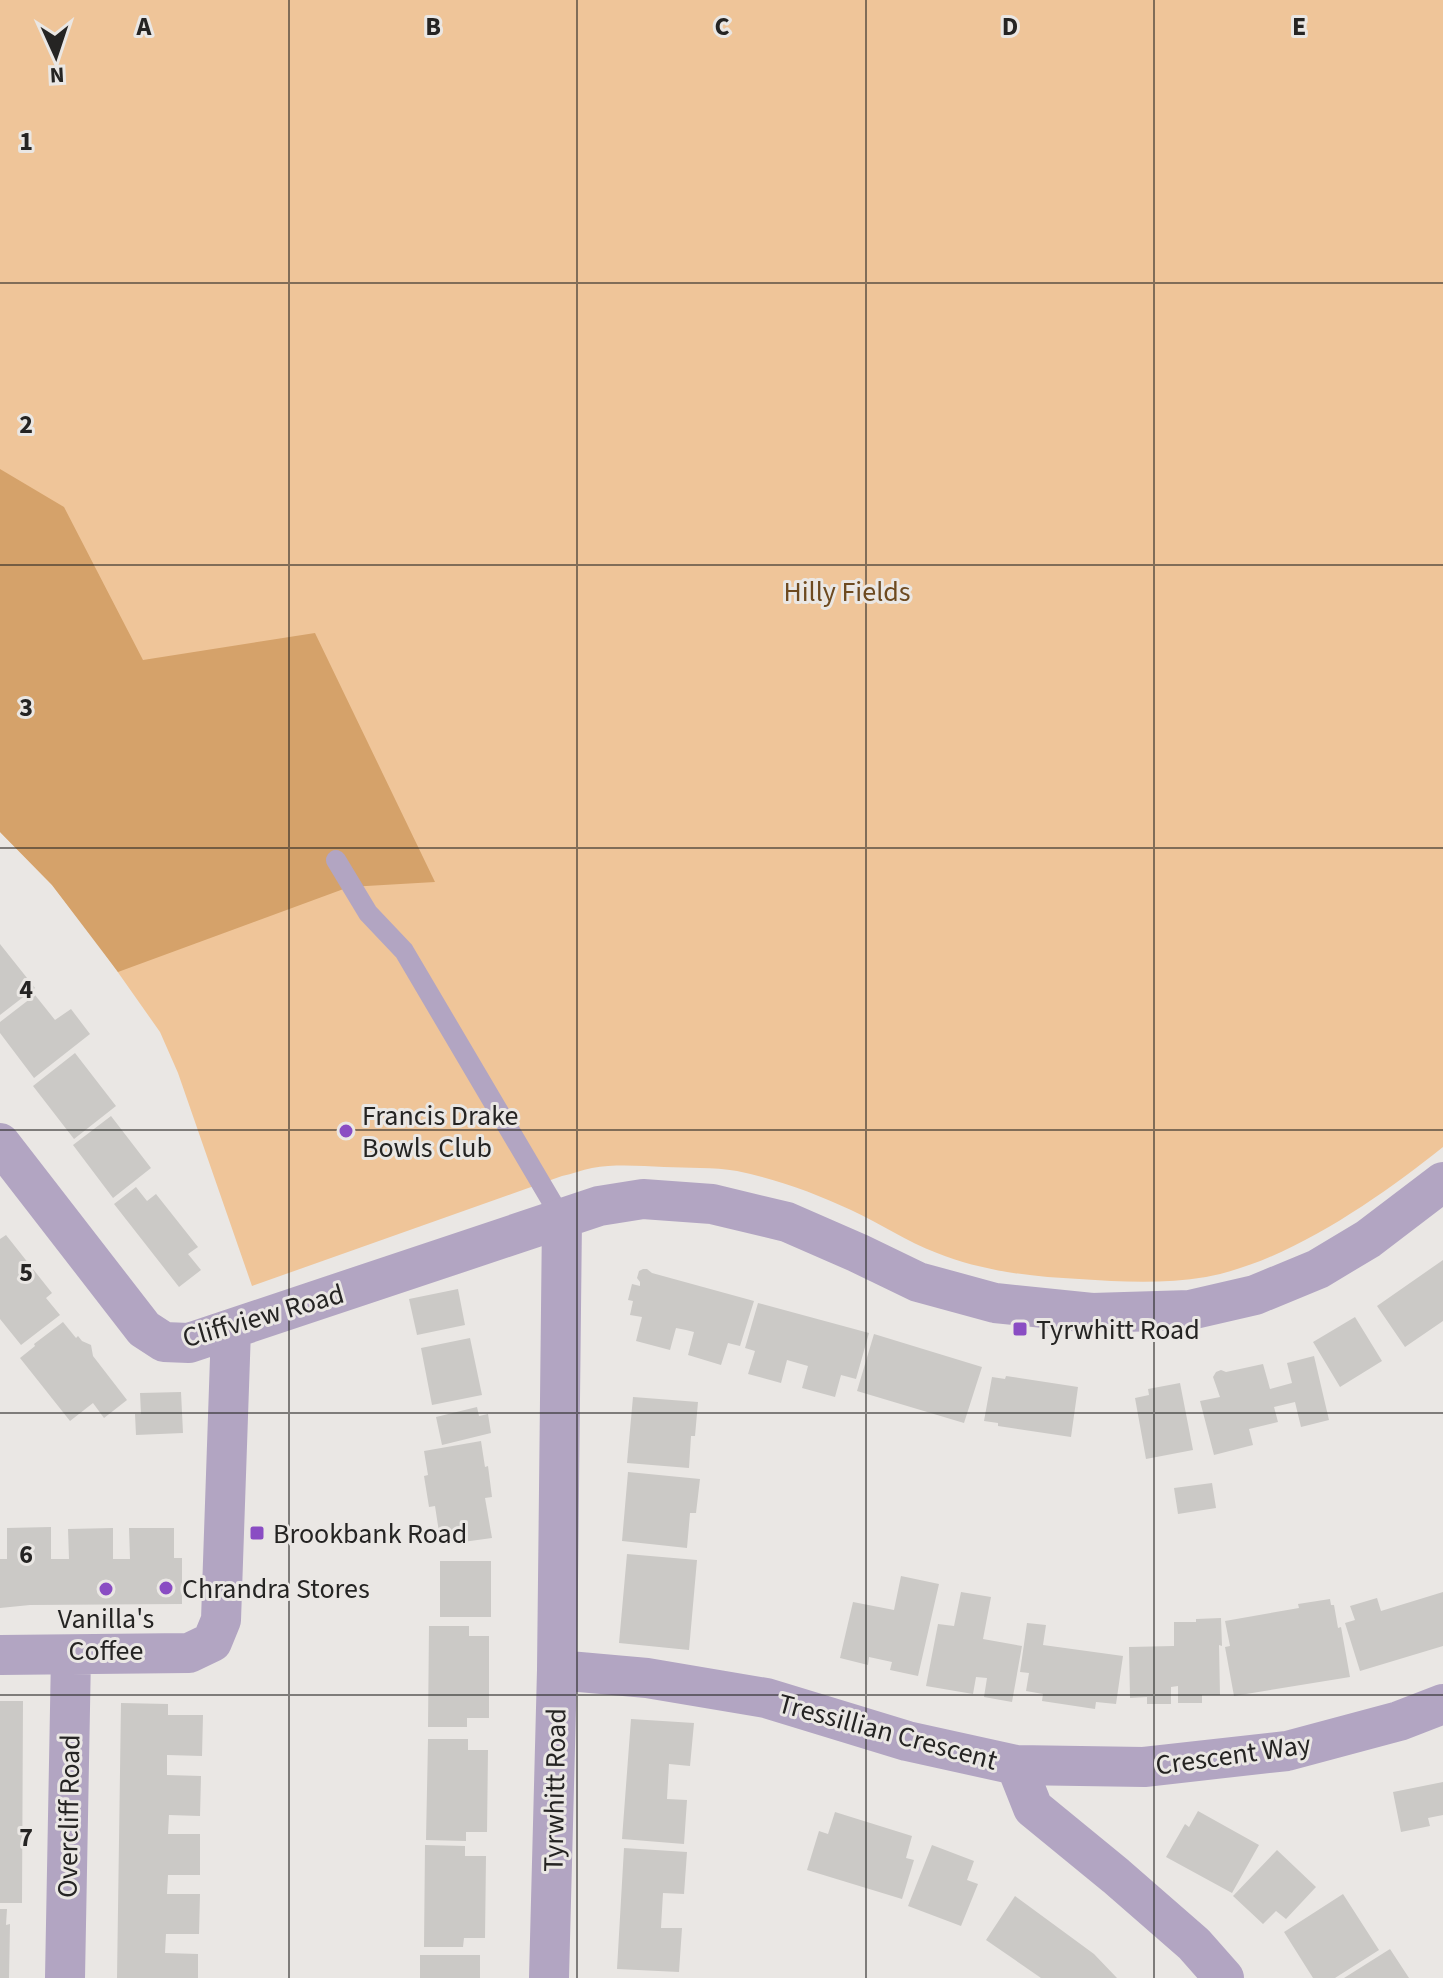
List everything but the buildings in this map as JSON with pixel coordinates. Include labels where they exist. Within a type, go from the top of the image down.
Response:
[{"type":"street","name":"Cliffview Road","points":[[0,1143],[144,1329],[164,1342],[189,1343],[599,1206],[643,1199],[712,1204],[787,1222],[918,1282],[995,1303],[1092,1313],[1190,1310],[1255,1295],[1318,1269],[1368,1239],[1443,1182]]},
{"type":"street","name":"Tyrwhitt Road","points":[[549,1978],[557,1670],[562,1219]]},
{"type":"street","points":[[0,1655],[189,1653],[212,1642],[221,1620],[231,1329]]},
{"type":"street","name":"Overcliff Road","points":[[65,1978],[71,1655]]},
{"type":"street","name":"Tressillian Crescent","points":[[557,1670],[647,1678],[766,1698],[907,1741],[1016,1765],[1033,1808],[1183,1935],[1224,1978]]},
{"type":"street","name":"Crescent Way","points":[[1016,1765],[1144,1767],[1287,1751],[1399,1721],[1443,1704]]},
{"type":"lane","points":[[336,860],[368,913],[404,951],[562,1219]]},
{"type":"green space","name":"Hilly Fields","points":[[0,0],[1443,0],[1443,1147],[1362,1207],[1300,1243],[1237,1269],[1190,1279],[1111,1281],[1043,1277],[989,1269],[926,1249],[862,1215],[766,1178],[719,1169],[619,1166],[592,1168],[562,1176],[252,1286],[178,1073],[160,1032],[52,885],[0,832]]},
{"type":"shaded area","points":[[0,469],[64,507],[143,660],[315,633],[435,882],[349,887],[118,972],[52,885],[0,832]]},
{"type":"place","name":"Francis Drake Bowls Club","points":[[346,1131]]},
{"type":"place","name":"Tyrwhitt Road","points":[[1020,1329]]},
{"type":"place","name":"Brookbank Road","points":[[257,1533]]},
{"type":"place","name":"Chrandra Stores","points":[[166,1588]]},
{"type":"place","name":"Vanilla's Coffee","points":[[106,1589]]}]
